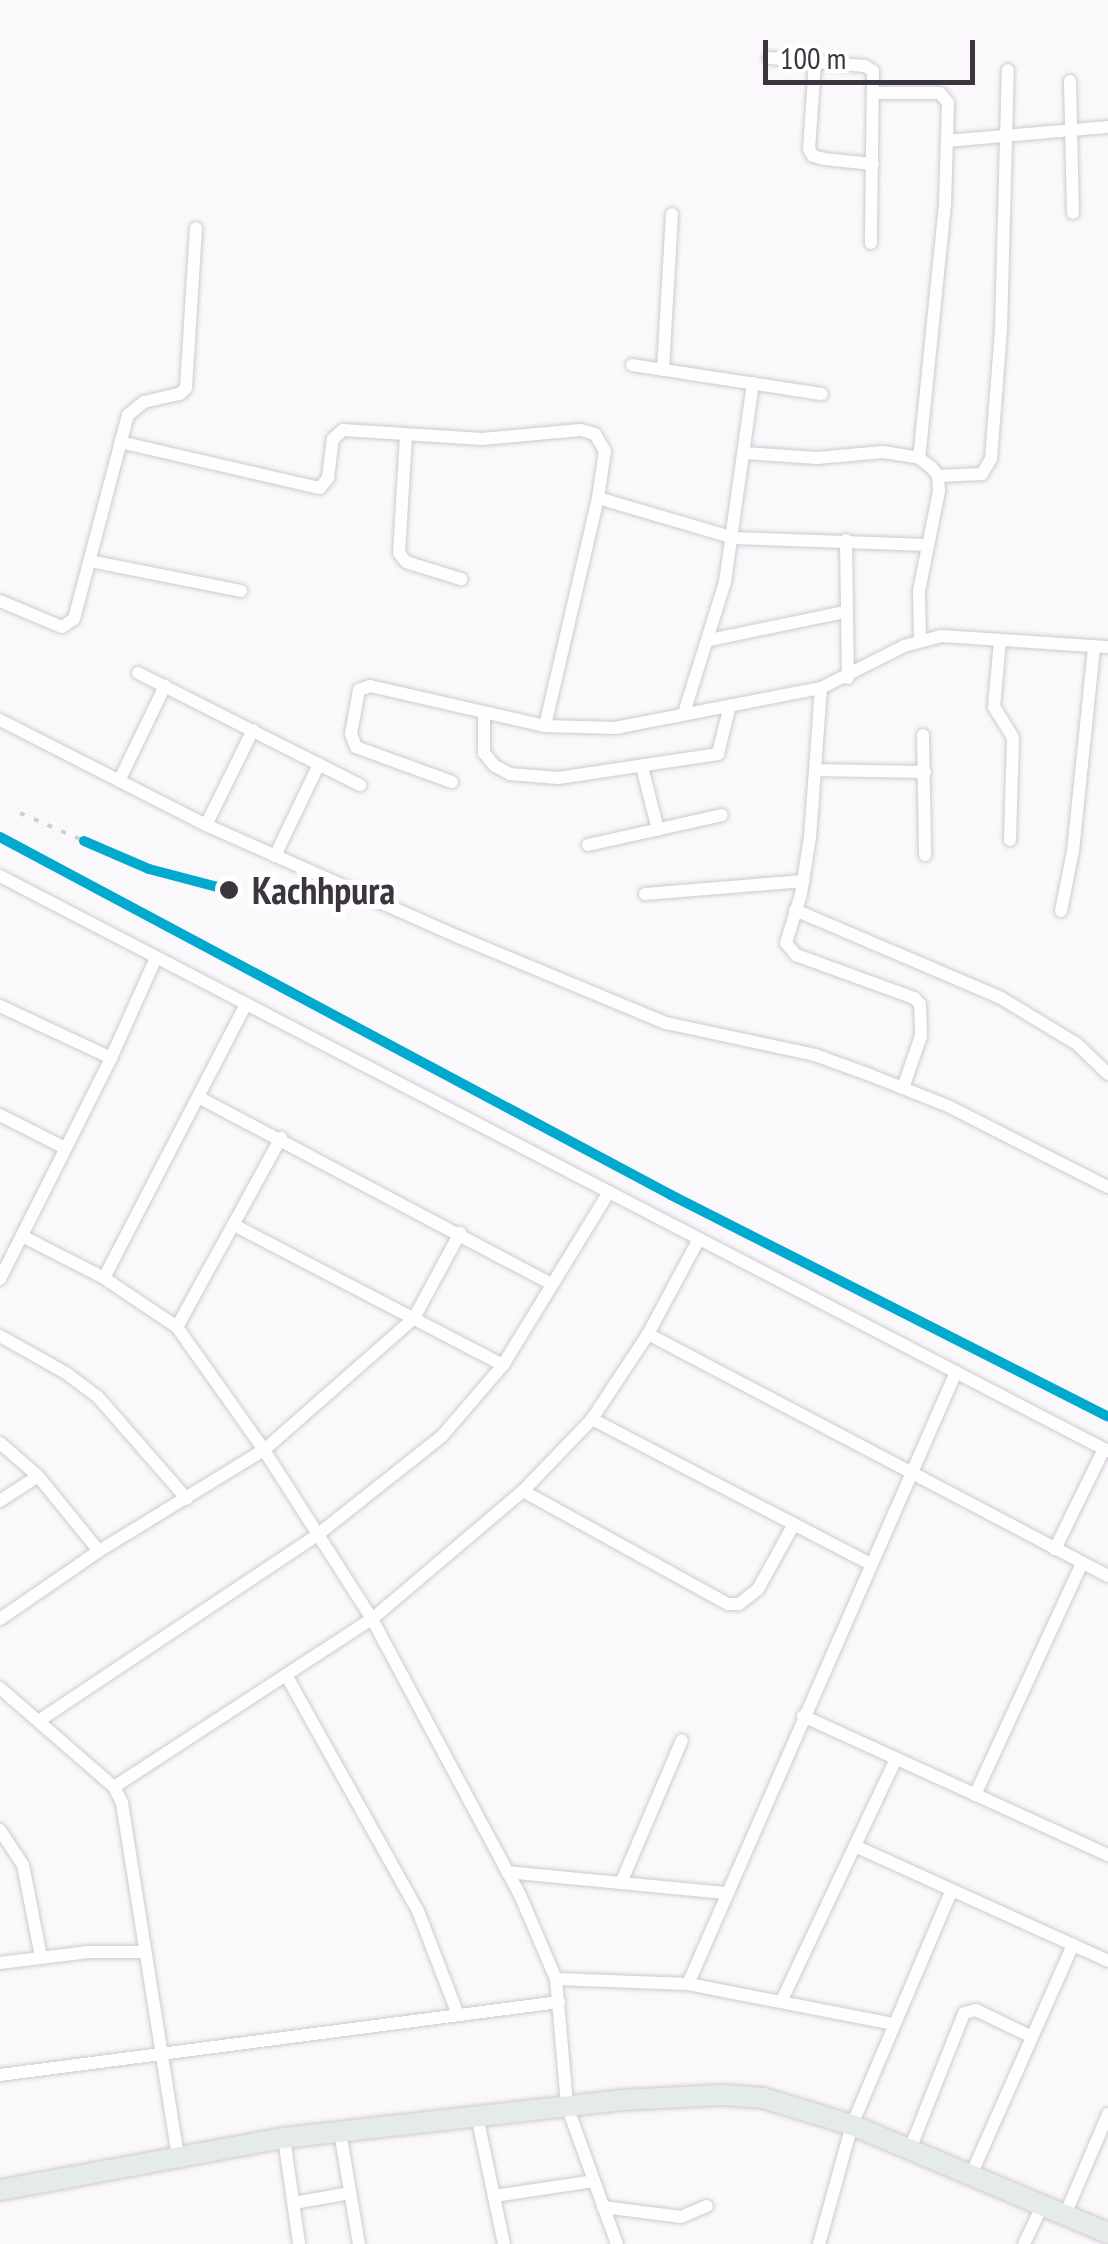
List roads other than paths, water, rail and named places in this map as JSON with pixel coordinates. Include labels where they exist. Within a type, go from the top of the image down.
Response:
[{"type":"main road","points":[[0,2190],[284,2138],[566,2106],[722,2095],[763,2098],[852,2125],[1108,2233]]},
{"type":"street","points":[[769,58],[870,68],[876,92],[871,244]]},
{"type":"street","points":[[814,62],[808,142],[813,156],[874,164]]},
{"type":"street","points":[[745,453],[816,458],[883,452],[919,458],[938,476],[982,474],[991,459],[1010,137],[1008,70]]},
{"type":"street","points":[[1070,80],[1073,212]]},
{"type":"street","points":[[876,92],[945,96],[944,221],[919,458]]},
{"type":"street","points":[[947,141],[1108,128]]},
{"type":"street","points":[[663,370],[672,214]]},
{"type":"street","points":[[0,601],[54,624],[69,626],[133,408],[186,388],[196,228]]},
{"type":"street","points":[[632,365],[822,394]]},
{"type":"street","points":[[684,713],[710,640],[734,538],[753,383]]},
{"type":"street","points":[[120,442],[320,488],[328,478],[336,433],[482,439],[581,430],[595,434],[604,451],[598,498],[545,726]]},
{"type":"street","points":[[406,436],[400,553],[406,562],[461,579]]},
{"type":"street","points":[[920,639],[920,591],[938,476]]},
{"type":"street","points":[[598,498],[734,538],[927,545]]},
{"type":"street","points":[[846,540],[844,612],[848,678]]},
{"type":"street","points":[[90,561],[240,591]]},
{"type":"street","points":[[710,640],[844,612]]},
{"type":"street","points":[[452,782],[356,747],[351,734],[359,690],[370,686],[545,726],[614,728],[821,688],[848,678],[920,639],[942,636],[1101,647],[1074,851],[1061,911]]},
{"type":"street","points":[[1000,640],[994,707],[1013,738],[1010,840]]},
{"type":"street","points":[[138,673],[360,784]]},
{"type":"street","points":[[119,780],[165,686]]},
{"type":"street","points":[[821,688],[804,881],[786,936],[789,949],[914,998],[920,1004],[921,1036],[904,1088]]},
{"type":"street","points":[[484,714],[484,752],[495,766],[510,774],[558,778],[718,754],[730,705]]},
{"type":"street","points":[[0,720],[206,825],[666,1023],[815,1055],[904,1088],[1026,1142],[1108,1187]]},
{"type":"street","points":[[206,825],[253,730]]},
{"type":"street","points":[[923,735],[924,855]]},
{"type":"street","points":[[275,856],[319,764]]},
{"type":"street","points":[[642,767],[658,830]]},
{"type":"street","points":[[814,770],[925,772]]},
{"type":"street","points":[[588,845],[722,815]]},
{"type":"street","points":[[0,876],[1106,1450],[1055,1549]]},
{"type":"street","points":[[646,894],[804,881]]},
{"type":"street","points":[[794,910],[1001,998],[1077,1044],[1108,1074]]},
{"type":"street","points":[[0,1279],[112,1058],[156,958]]},
{"type":"street","points":[[104,1278],[246,1004]]},
{"type":"street","points":[[0,1006],[112,1058]]},
{"type":"street","points":[[200,1098],[551,1284]]},
{"type":"street","points":[[0,1115],[66,1148]]},
{"type":"street","points":[[177,1327],[281,1138]]},
{"type":"street","points":[[40,1720],[316,1536],[442,1436],[503,1365],[609,1192]]},
{"type":"street","points":[[234,1224],[503,1365]]},
{"type":"street","points":[[0,1619],[99,1551],[264,1450],[414,1318],[460,1233]]},
{"type":"street","points":[[22,1236],[104,1278],[177,1327],[264,1450],[372,1618],[507,1872],[556,1979],[566,2106],[617,2244]]},
{"type":"street","points":[[114,1787],[372,1618],[523,1491],[592,1420],[648,1334],[699,1239]]},
{"type":"street","points":[[648,1334],[1108,1576]]},
{"type":"street","points":[[0,1336],[66,1372],[98,1396],[188,1499]]},
{"type":"street","points":[[688,1984],[908,1474],[956,1372]]},
{"type":"street","points":[[592,1420],[870,1562]]},
{"type":"street","points":[[0,1443],[38,1476],[99,1551]]},
{"type":"street","points":[[0,1501],[38,1476]]},
{"type":"street","points":[[523,1491],[728,1604],[739,1604],[758,1590],[794,1524]]},
{"type":"street","points":[[976,1795],[1082,1563]]},
{"type":"street","points":[[286,1675],[418,1911],[457,2012]]},
{"type":"street","points":[[0,1688],[114,1787],[127,1820],[178,2158]]},
{"type":"street","points":[[803,1716],[1108,1855]]},
{"type":"street","points":[[621,1883],[682,1740]]},
{"type":"street","points":[[782,2000],[896,1758]]},
{"type":"street","points":[[0,1830],[23,1865],[41,1957]]},
{"type":"street","points":[[855,1846],[1108,1961]]},
{"type":"street","points":[[507,1872],[727,1893]]},
{"type":"street","points":[[819,2244],[852,2125],[951,1892]]},
{"type":"street","points":[[971,2175],[1074,1945]]},
{"type":"street","points":[[0,1963],[144,1952]]},
{"type":"street","points":[[556,1979],[688,1984],[894,2024]]},
{"type":"street","points":[[0,2075],[162,2056],[457,2012],[559,2002]]},
{"type":"street","points":[[910,2149],[964,2013],[976,2010],[1032,2037]]},
{"type":"street","points":[[1065,2215],[1108,2114]]},
{"type":"street","points":[[477,2116],[504,2244]]},
{"type":"street","points":[[340,2132],[359,2244]]},
{"type":"street","points":[[284,2138],[300,2244]]},
{"type":"street","points":[[494,2196],[594,2181]]},
{"type":"street","points":[[294,2203],[350,2194]]},
{"type":"street","points":[[1024,2244],[1043,2204]]},
{"type":"street","points":[[604,2207],[681,2217],[707,2206]]},
{"type":"railway","points":[[20,813],[149,869],[229,890]]},
{"type":"railway","points":[[0,837],[671,1195],[1108,1417]]},
{"type":"place","name":"Kachhpura","points":[[229,890]]}]
